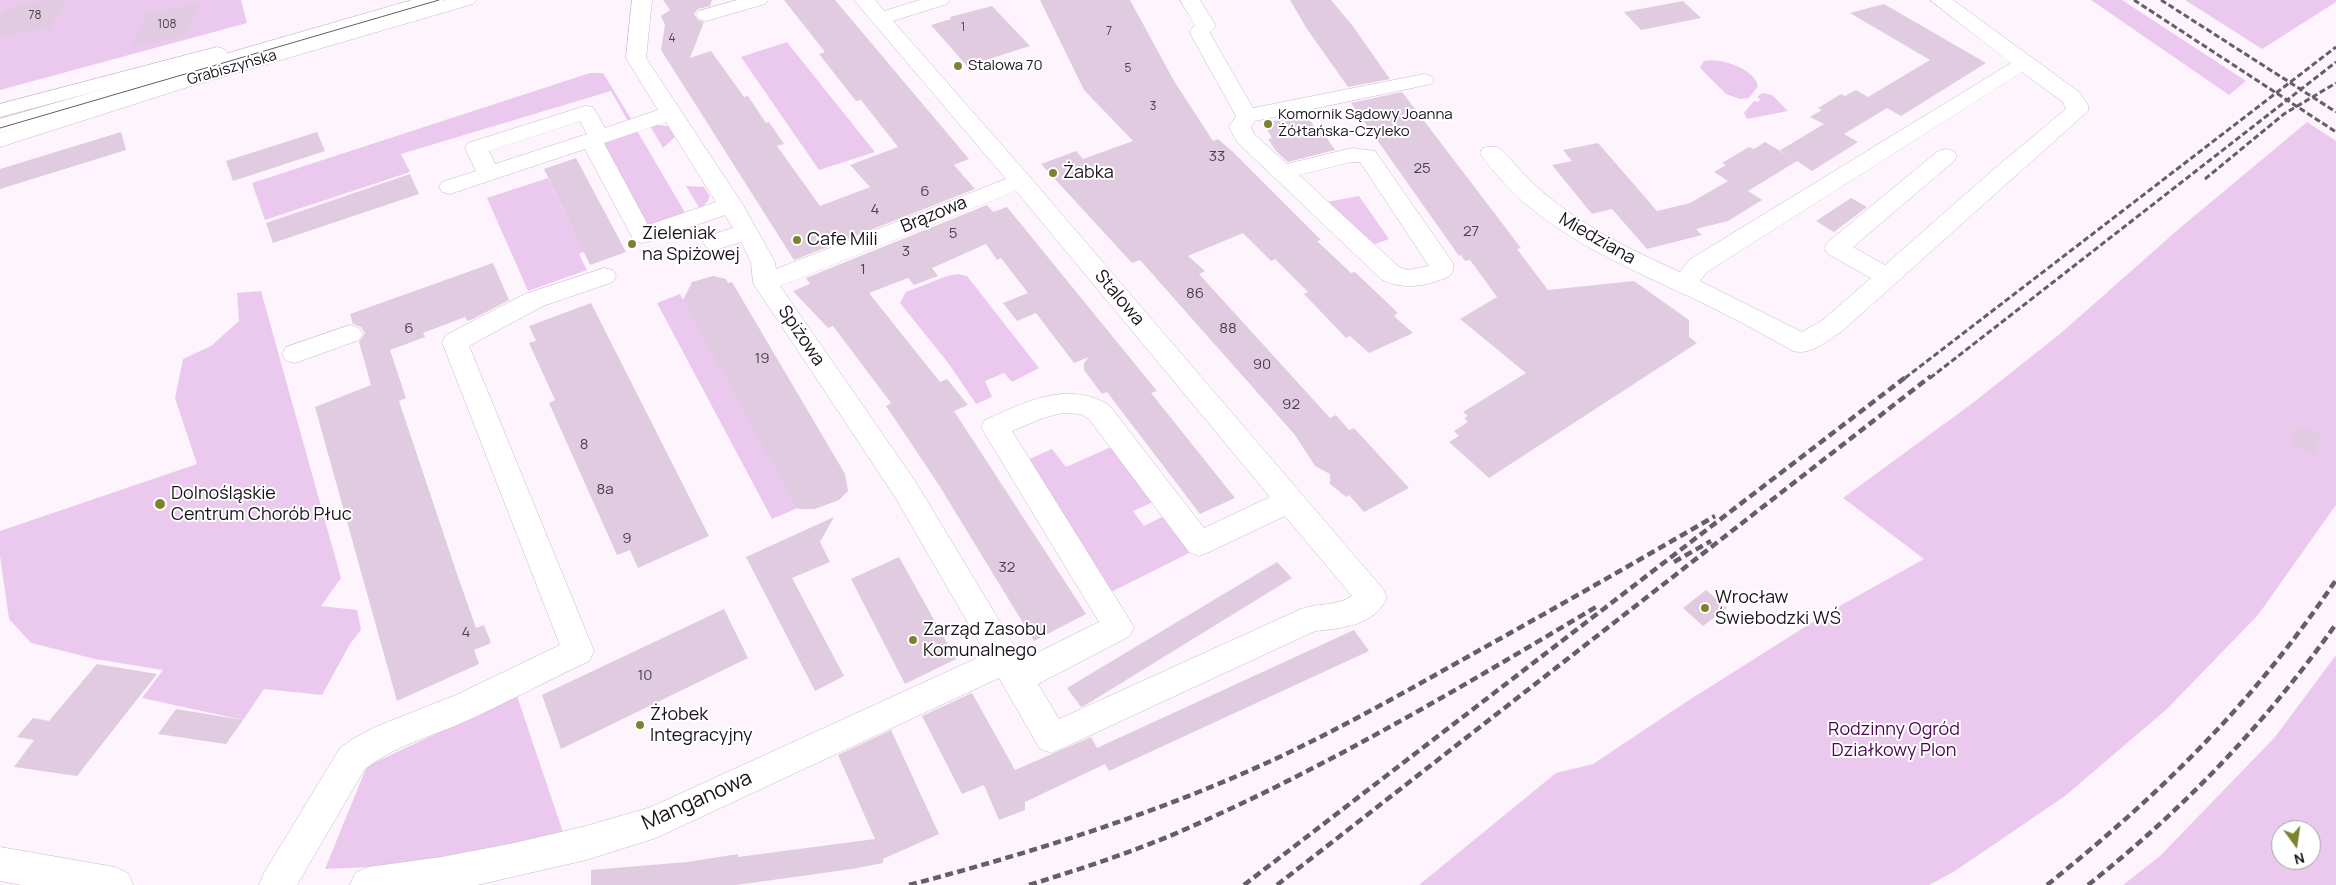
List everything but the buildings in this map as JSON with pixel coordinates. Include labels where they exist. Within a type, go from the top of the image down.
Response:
[{"type":"street","name":"Grabiszyńska","points":[[0,111],[185,62],[401,0]]},
{"type":"street","points":[[0,126],[433,0]]},
{"type":"street","name":"Grabiszyńska","points":[[0,140],[181,83],[466,0]]},
{"type":"street","name":"Spiżowa","points":[[642,0],[636,58],[747,232],[763,262],[765,283],[905,489],[1052,738],[1312,618],[1350,614],[1372,598]]},
{"type":"street","points":[[706,15],[758,0]]},
{"type":"street","name":"Stalowa","points":[[864,0],[1021,181],[1372,598]]},
{"type":"street","points":[[880,18],[940,0]]},
{"type":"street","points":[[1190,0],[1206,26],[1200,30],[1201,35],[1247,116]]},
{"type":"street","points":[[1940,0],[2075,101],[2077,111],[2074,116],[2002,174],[1887,276],[1836,248],[1946,156]]},
{"type":"street","points":[[1684,284],[1698,266],[2015,68],[2027,65]]},
{"type":"street","points":[[1282,172],[1352,155],[1367,156],[1441,263],[1441,270],[1406,279],[1395,276],[1282,172],[1242,134],[1241,123],[1247,116],[1424,80]]},
{"type":"street","points":[[489,174],[476,148],[585,112],[595,139],[642,235],[730,205]]},
{"type":"street","points":[[450,187],[671,113]]},
{"type":"street","name":"Miedziana","points":[[1491,152],[1511,178],[1550,212],[1603,245],[1720,301],[1802,344],[1832,326],[1887,276]]},
{"type":"street","name":"Brązowa","points":[[765,283],[1021,181]]},
{"type":"street","points":[[715,242],[747,232]]},
{"type":"street","points":[[278,885],[352,759],[364,748],[451,712],[578,651],[455,342],[534,300],[604,276]]},
{"type":"street","points":[[295,354],[350,334]]},
{"type":"street","name":"Manganowa","points":[[368,885],[477,869],[610,837],[656,822],[1012,669],[1119,627],[995,427],[1045,407],[1064,403],[1092,406],[1099,412],[1199,544],[1289,500]]},
{"type":"street","points":[[0,864],[115,885]]},
{"type":"green space","points":[[0,0],[241,0],[247,23],[0,90]]},
{"type":"green space","points":[[2091,0],[2122,0],[2246,81],[2229,95]]},
{"type":"green space","points":[[2185,0],[2336,0],[2336,2],[2262,49]]},
{"type":"green space","points":[[787,42],[875,152],[819,170],[741,57]]},
{"type":"green space","points":[[1704,61],[1719,61],[1736,66],[1751,74],[1758,86],[1749,98],[1740,99],[1726,94],[1700,67]]},
{"type":"green space","points":[[590,73],[603,73],[633,122],[629,123],[611,91],[401,154],[410,172],[265,220],[252,183]]},
{"type":"green space","points":[[1762,93],[1772,95],[1788,111],[1747,119],[1744,113],[1754,101],[1758,102],[1760,99],[1757,97]]},
{"type":"green space","name":"Rodzinny Ogród Działkowy Plon","points":[[2307,122],[2336,141],[2336,505],[2258,615],[2167,709],[2065,796],[1955,871],[1929,885],[1419,885],[1556,773],[1593,764],[1686,702],[1827,613],[1924,559],[1843,498],[1974,402],[2061,333],[2181,227]]},
{"type":"green space","points":[[649,124],[668,126],[675,137],[663,148]]},
{"type":"green space","points":[[636,129],[687,216],[651,225],[646,224],[602,142]]},
{"type":"green space","points":[[548,178],[584,252],[579,254],[587,270],[528,291],[487,198]]},
{"type":"green space","points":[[686,186],[704,187],[710,196],[700,209]]},
{"type":"green space","points":[[1359,196],[1389,239],[1373,245],[1327,202]]},
{"type":"green space","points":[[958,274],[967,276],[1039,368],[1012,382],[1004,373],[985,381],[992,397],[976,404],[949,364],[900,303],[906,292],[947,276]]},
{"type":"green space","points":[[261,291],[341,578],[321,606],[357,610],[361,630],[350,644],[322,695],[264,689],[243,720],[142,698],[163,670],[95,659],[31,643],[9,619],[0,556],[0,531],[197,464],[175,398],[183,359],[211,346],[239,321],[237,293]]},
{"type":"green space","points":[[680,294],[798,508],[772,519],[657,303]]},
{"type":"green space","points":[[1113,446],[1155,501],[1133,511],[1144,526],[1166,515],[1193,551],[1109,593],[1023,462],[1052,449],[1066,467]]},
{"type":"green space","points":[[2336,655],[2336,885],[2123,885],[2160,856],[2275,737]]},
{"type":"green space","points":[[517,696],[565,838],[418,865],[325,869],[367,766]]},
{"type":"tram line","points":[[0,128],[439,0]]},
{"type":"railway","points":[[2134,0],[2276,93]]},
{"type":"railway","points":[[2161,0],[2290,82]]},
{"type":"railway","points":[[2290,82],[2336,47]]},
{"type":"railway","points":[[2301,89],[2336,62]]},
{"type":"railway","points":[[2276,93],[2290,82]]},
{"type":"railway","points":[[2290,82],[2301,89]]},
{"type":"railway","points":[[2313,97],[2336,83]]},
{"type":"railway","points":[[2287,100],[2301,89]]},
{"type":"railway","points":[[2301,89],[2313,97]]},
{"type":"railway","points":[[1905,378],[2276,93]]},
{"type":"railway","points":[[2276,93],[2287,100]]},
{"type":"railway","points":[[2297,106],[2313,97]]},
{"type":"railway","points":[[2313,97],[2336,112]]},
{"type":"railway","points":[[1930,378],[2287,100]]},
{"type":"railway","points":[[2287,100],[2297,106]]},
{"type":"railway","points":[[2205,179],[2284,114],[2297,106]]},
{"type":"railway","points":[[2297,106],[2336,132]]},
{"type":"railway","points":[[1244,885],[1907,376]]},
{"type":"railway","points":[[1277,885],[1931,376]]},
{"type":"railway","points":[[909,885],[1037,849],[1121,821],[1244,773],[1333,730],[1391,699],[1715,516]]},
{"type":"railway","points":[[1674,562],[1711,541]]},
{"type":"railway","points":[[2047,885],[2168,780],[2204,744],[2272,666],[2305,625],[2336,580]]},
{"type":"railway","points":[[1029,885],[1161,840],[1233,808],[1391,726],[1596,607]]},
{"type":"railway","points":[[2088,885],[2157,826],[2221,764],[2281,696],[2336,624]]},
{"type":"place","name":"Stalowa 70","points":[[958,66]]},
{"type":"place","name":"Komornik Sądowy Joanna Żółtańska-Czyleko","points":[[1268,124]]},
{"type":"place","name":"Żabka","points":[[1053,173]]},
{"type":"place","name":"Cafe Mili","points":[[797,240]]},
{"type":"place","name":"Zieleniak na Spiżowej","points":[[632,244]]},
{"type":"place","name":"Dolnośląskie Centrum Chorób Płuc","points":[[160,504]]},
{"type":"place","name":"Wrocław Świebodzki WŚ","points":[[1705,608]]},
{"type":"place","name":"Zarząd Zasobu Komunalnego","points":[[913,640]]},
{"type":"place","name":"Żłobek Integracyjny","points":[[640,725]]}]
